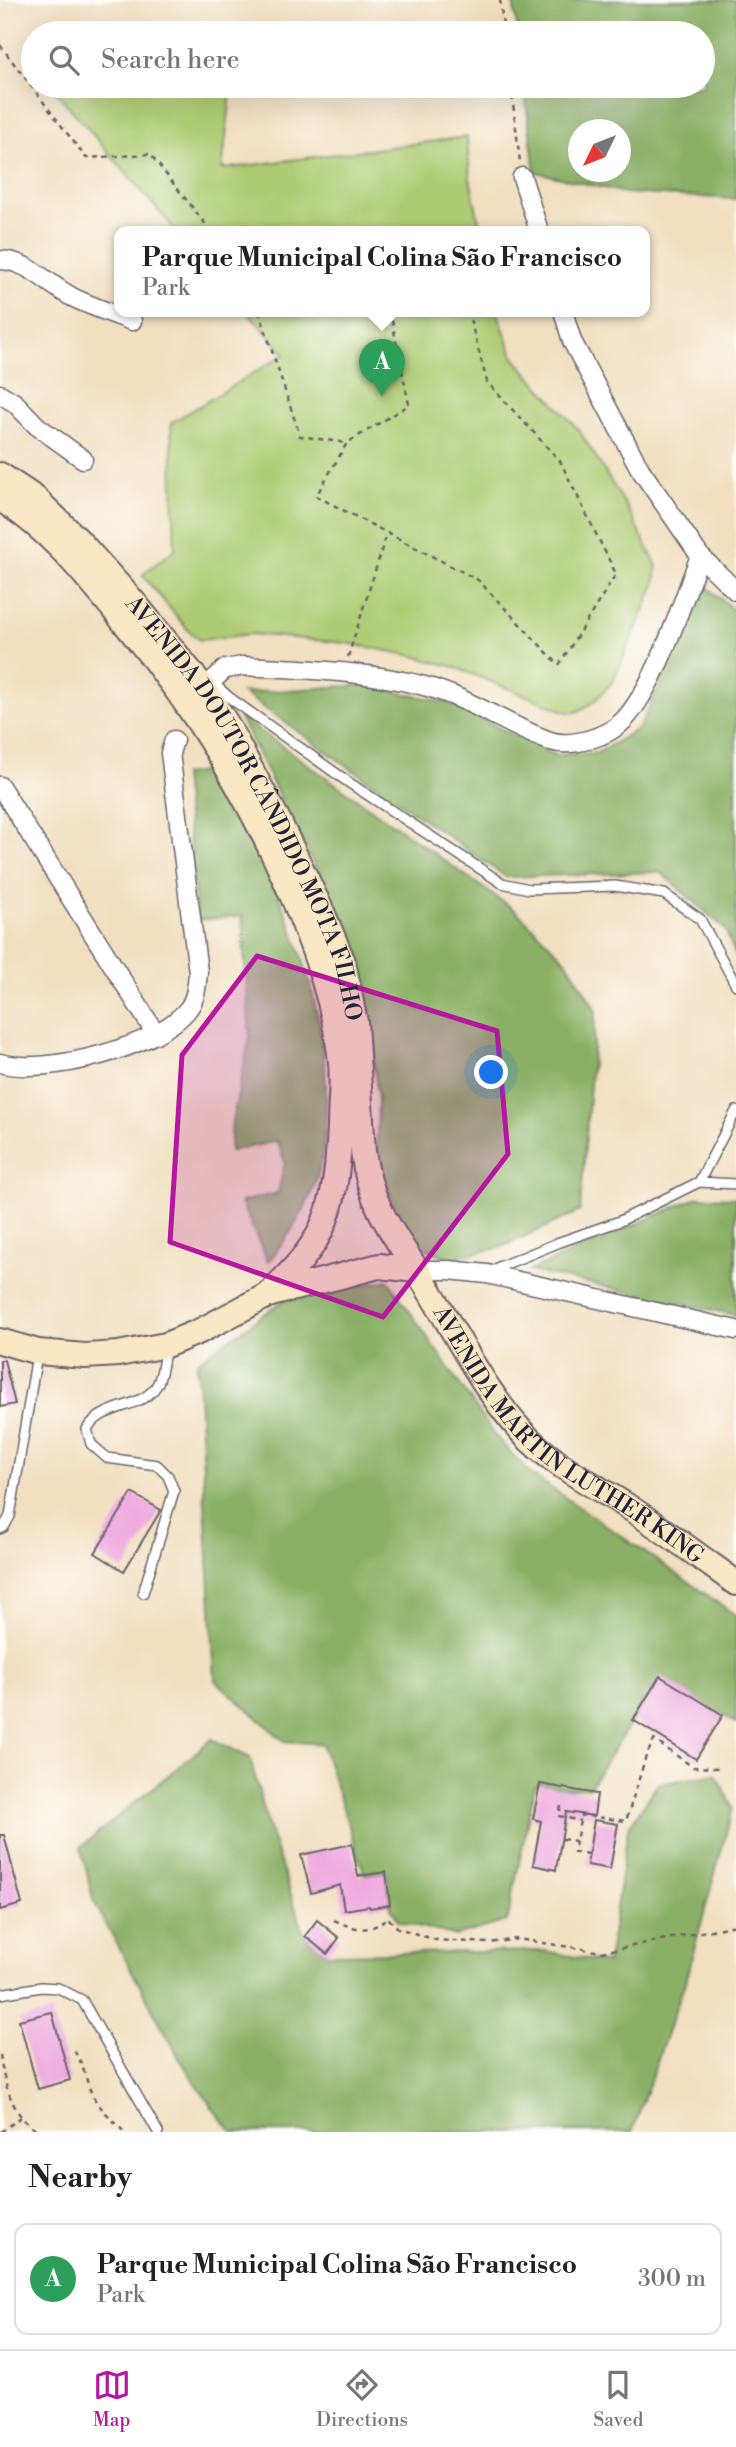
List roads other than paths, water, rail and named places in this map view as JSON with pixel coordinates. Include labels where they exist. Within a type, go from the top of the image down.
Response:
[{"type":"main road","name":"AVENIDA DOUTOR CÂNDIDO MOTA FILHO","points":[[0,475],[30,506],[69,558],[109,604],[201,691],[226,723],[278,820],[323,914],[342,962],[355,1022],[362,1152],[374,1200]]},
{"type":"main road","name":"AVENIDA DOUTOR CÂNDIDO MOTA FILHO","points":[[0,499],[30,506]]},
{"type":"main road","name":"AVENIDA DOUTOR CÂNDIDO MOTA FILHO","points":[[201,691],[319,961],[336,1030],[341,1064],[339,1143],[332,1198]]},
{"type":"main road","points":[[268,1296],[308,1253],[327,1217],[332,1198],[341,1190],[350,1189],[361,1191],[374,1200]]},
{"type":"main road","name":"AVENIDA MARTIN LUTHER KING","points":[[374,1200],[394,1238],[417,1270],[490,1393],[524,1434],[563,1465],[630,1508],[736,1583]]},
{"type":"main road","points":[[379,1266],[387,1257],[394,1238]]},
{"type":"main road","points":[[308,1253],[312,1269],[325,1281]]},
{"type":"main road","points":[[0,1341],[37,1352],[85,1356],[118,1354],[166,1345],[200,1331],[268,1296],[379,1266],[417,1270]]},
{"type":"street","points":[[522,177],[537,226]]},
{"type":"street","points":[[0,260],[8,260],[37,272],[72,297],[114,314]]},
{"type":"street","points":[[122,317],[132,321]]},
{"type":"street","points":[[565,317],[572,341],[640,469],[700,556],[736,591]]},
{"type":"street","points":[[0,394],[15,402],[37,426],[83,459]]},
{"type":"street","points":[[201,691],[225,669],[243,666],[388,678],[429,687],[463,699],[553,742],[576,743],[599,735],[623,721],[638,700],[655,670],[700,556]]},
{"type":"street","points":[[0,1063],[19,1067],[44,1066],[95,1057],[156,1034],[189,1008],[196,992],[198,972],[170,753],[174,740]]},
{"type":"street","points":[[0,786],[156,1034]]},
{"type":"street","points":[[417,1270],[487,1274],[736,1330]]},
{"type":"lane","points":[[201,691],[230,698],[351,784],[502,883],[529,889],[615,886],[664,894],[700,919],[736,985]]},
{"type":"lane","points":[[699,1182],[736,1111]]},
{"type":"lane","points":[[487,1274],[537,1251],[620,1221],[699,1182],[736,1184]]},
{"type":"lane","points":[[143,1593],[174,1490],[168,1476],[156,1465],[107,1458],[91,1444],[87,1429],[94,1419],[144,1398],[157,1385],[166,1345]]},
{"type":"lane","points":[[0,1529],[10,1516],[37,1352]]},
{"type":"lane","points":[[0,1994],[41,1987],[58,1989],[82,2000],[158,2132]]},
{"type":"place","name":"Parque Municipal Colina São Francisco","points":[[382,397]]}]
